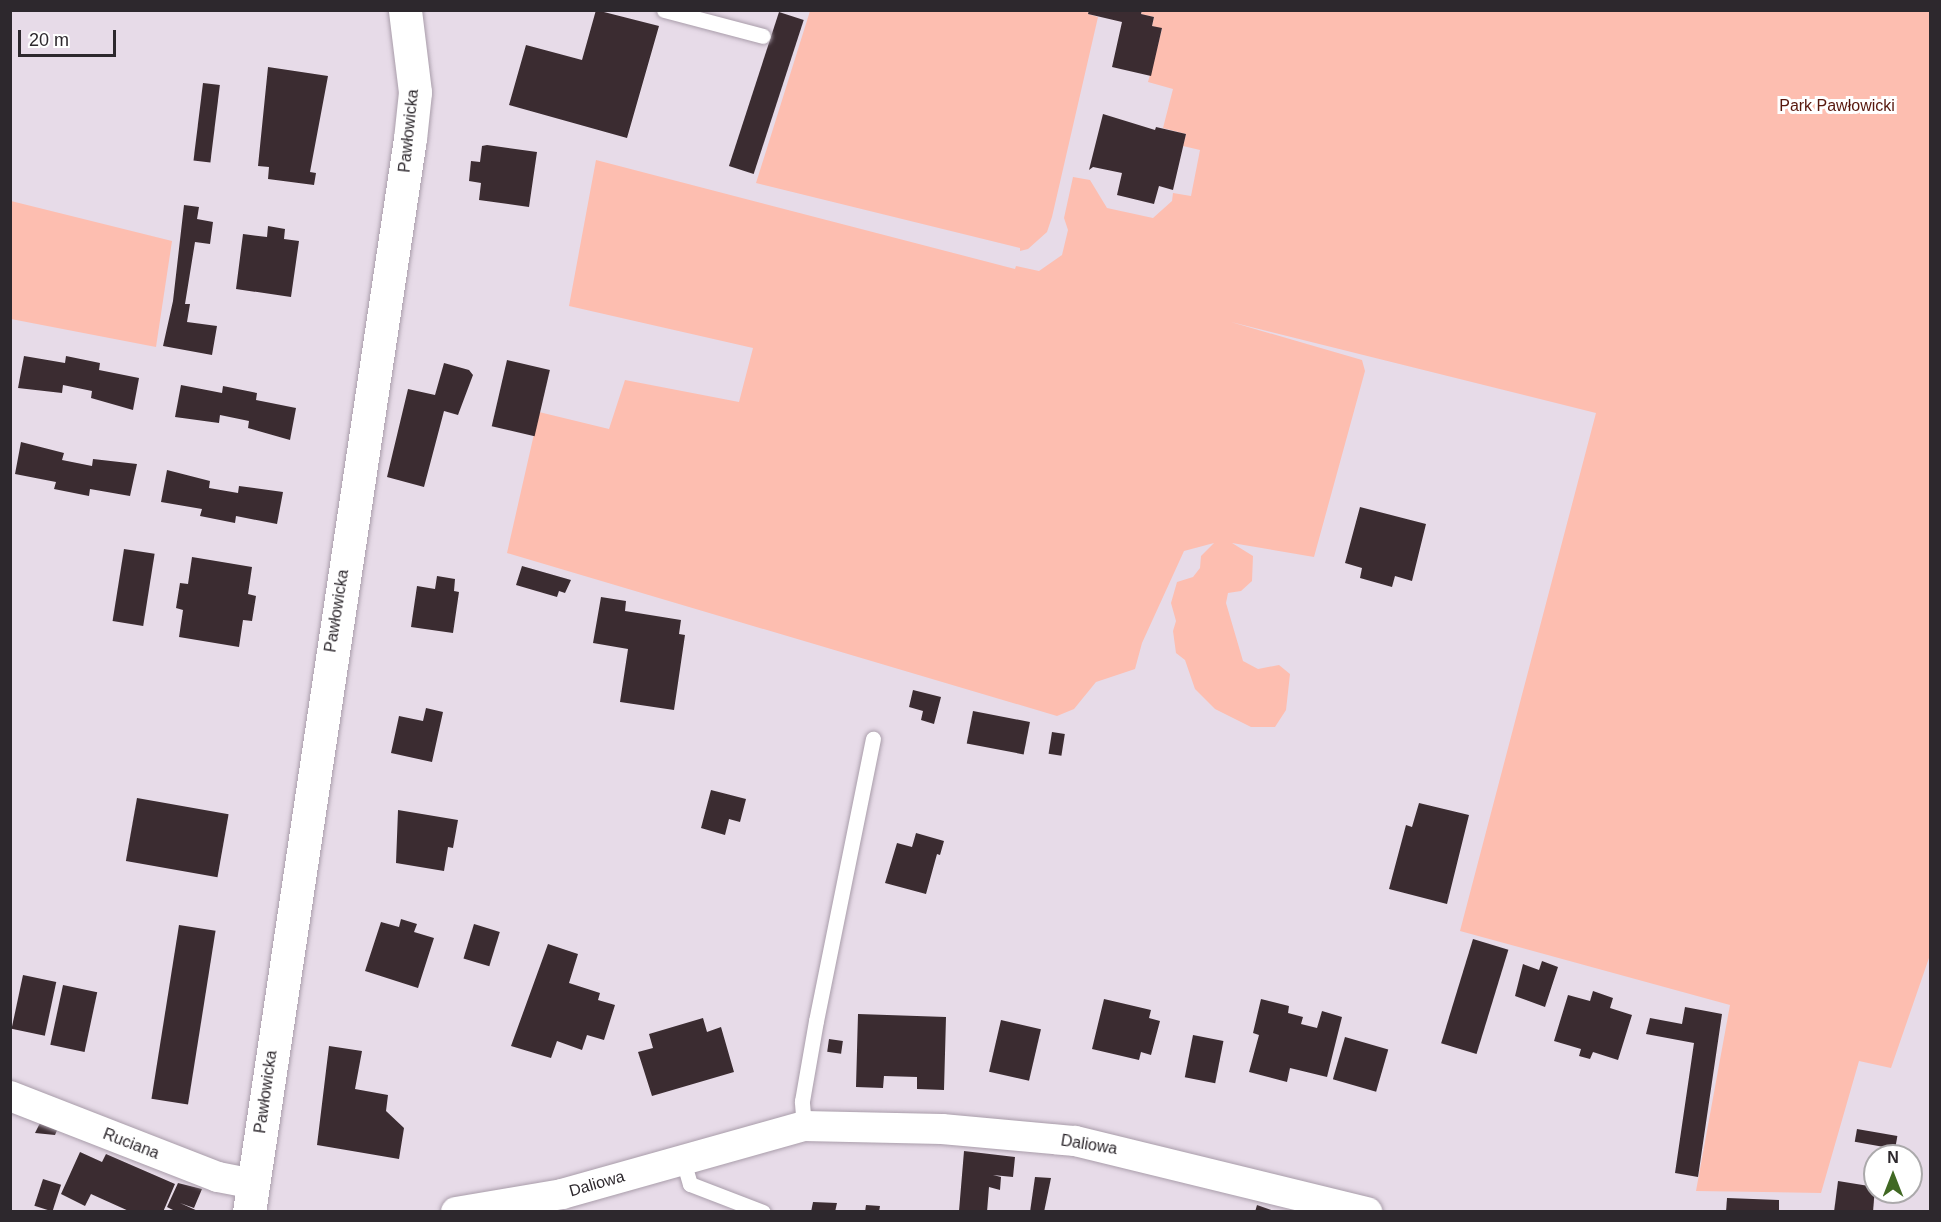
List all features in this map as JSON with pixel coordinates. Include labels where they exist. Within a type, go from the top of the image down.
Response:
[{"type":"street","name":"Pawłowicka","points":[[251,1198],[410,139],[415,92],[405,10]]},
{"type":"street","name":"Ruciana","points":[[10,1096],[218,1177],[251,1198]]},
{"type":"street","name":"Daliowa","points":[[456,1212],[557,1203],[683,1160],[804,1126],[942,1129],[1075,1141],[1367,1212]]},
{"type":"lane","points":[[664,10],[763,36]]},
{"type":"lane","points":[[804,1126],[802,1101],[814,1033],[873,739]]},
{"type":"lane","points":[[683,1160],[690,1184],[763,1212]]},
{"type":"green space","points":[[1089,10],[1088,14],[1098,17],[1052,217],[1047,232],[1028,249],[1020,251],[1020,248],[756,183],[810,11]]},
{"type":"green space","name":"Park Pawłowicki","points":[[1142,11],[1930,11],[1930,955],[1891,1068],[1859,1061],[1821,1193],[1696,1191],[1730,1005],[1460,931],[1596,413],[1231,322],[1362,360],[1365,371],[1314,557],[1232,543],[1253,556],[1252,581],[1241,591],[1228,593],[1226,603],[1243,661],[1258,669],[1279,665],[1290,674],[1286,710],[1275,727],[1251,727],[1215,709],[1195,689],[1185,660],[1176,653],[1173,631],[1176,621],[1171,603],[1177,582],[1193,577],[1200,568],[1201,556],[1214,543],[1184,551],[1142,643],[1135,669],[1096,682],[1074,709],[1057,716],[507,553],[539,412],[609,429],[625,380],[739,402],[753,348],[569,306],[596,160],[1015,269],[1016,266],[1039,271],[1062,255],[1068,230],[1064,218],[1073,177],[1090,180],[1107,208],[1153,218],[1172,201],[1173,193],[1191,196],[1200,150],[1183,146],[1186,134],[1163,128],[1173,89],[1148,82],[1162,29],[1152,26],[1154,17],[1141,14]]},
{"type":"green space","points":[[11,201],[172,241],[156,347],[11,319]]},
{"type":"building","points":[[596,10],[659,26],[627,138],[509,105],[526,45],[582,60]]},
{"type":"building","points":[[1089,10],[1142,10],[1141,14],[1154,17],[1152,26],[1162,28],[1151,76],[1112,67],[1122,22],[1088,14]]},
{"type":"building","points":[[779,12],[804,20],[754,174],[729,166]]},
{"type":"building","points":[[268,67],[328,76],[310,172],[316,173],[314,185],[268,179],[269,167],[258,166]]},
{"type":"building","points":[[203,83],[220,85],[210,162],[193,160]]},
{"type":"building","points":[[1103,114],[1155,130],[1156,127],[1186,134],[1173,190],[1159,186],[1154,204],[1117,195],[1122,173],[1093,167],[1089,170]]},
{"type":"building","points":[[482,146],[537,152],[529,207],[479,200],[481,183],[469,181],[471,161],[480,162]]},
{"type":"building","points":[[184,205],[199,207],[197,219],[213,222],[210,244],[195,242],[185,304],[190,304],[187,322],[217,326],[212,355],[163,346],[173,301]]},
{"type":"building","points":[[268,226],[285,229],[284,239],[299,241],[291,297],[236,289],[243,234],[267,237]]},
{"type":"building","points":[[24,356],[65,363],[66,356],[100,363],[99,370],[139,378],[133,410],[91,398],[92,391],[63,385],[62,393],[18,388]]},
{"type":"building","points":[[507,360],[550,370],[535,436],[492,426]]},
{"type":"building","points":[[444,363],[469,370],[473,375],[458,415],[444,411],[424,487],[387,477],[408,389],[435,395]]},
{"type":"building","points":[[181,385],[222,393],[223,386],[257,393],[256,400],[296,408],[290,440],[248,428],[249,421],[220,415],[219,423],[175,417]]},
{"type":"building","points":[[21,442],[64,453],[62,460],[92,466],[93,459],[137,464],[130,496],[90,489],[89,496],[54,489],[56,482],[15,474]]},
{"type":"building","points":[[167,470],[210,481],[209,488],[238,493],[239,486],[283,492],[277,524],[236,516],[235,523],[200,516],[202,509],[161,502]]},
{"type":"building","points":[[1360,507],[1426,524],[1412,581],[1395,576],[1392,587],[1360,578],[1362,568],[1345,563]]},
{"type":"building","points":[[124,549],[155,554],[143,626],[113,621]]},
{"type":"building","points":[[192,557],[252,567],[248,594],[256,596],[252,621],[243,620],[239,647],[179,637],[183,610],[176,608],[180,583],[188,584]]},
{"type":"building","points":[[522,566],[571,580],[565,593],[559,591],[557,597],[516,585]]},
{"type":"building","points":[[437,576],[455,579],[454,591],[459,592],[453,633],[411,627],[417,586],[435,589]]},
{"type":"building","points":[[601,597],[626,601],[625,611],[681,620],[679,634],[685,635],[674,710],[620,702],[628,649],[593,643]]},
{"type":"building","points":[[913,690],[941,697],[934,724],[921,720],[923,711],[909,707]]},
{"type":"building","points":[[426,708],[443,712],[432,762],[391,753],[399,716],[423,721]]},
{"type":"building","points":[[973,711],[1030,722],[1024,754],[967,743]]},
{"type":"building","points":[[1052,732],[1065,734],[1061,756],[1049,754]]},
{"type":"building","points":[[711,790],[746,799],[740,822],[729,819],[725,835],[701,828]]},
{"type":"building","points":[[137,798],[229,814],[217,877],[126,861]]},
{"type":"building","points":[[1419,803],[1469,815],[1447,904],[1389,889],[1406,825],[1412,827]]},
{"type":"building","points":[[398,810],[458,820],[453,848],[448,847],[444,871],[396,863]]},
{"type":"building","points":[[916,833],[944,841],[940,855],[937,854],[926,894],[885,883],[897,843],[912,847]]},
{"type":"building","points":[[401,919],[417,924],[414,932],[434,938],[418,988],[365,971],[381,922],[399,927]]},
{"type":"building","points":[[474,924],[500,932],[489,966],[463,958]]},
{"type":"building","points":[[179,925],[216,931],[188,1105],[151,1099]]},
{"type":"building","points":[[1473,939],[1508,950],[1477,1054],[1441,1043]]},
{"type":"building","points":[[548,944],[578,954],[569,983],[600,993],[598,1000],[615,1005],[604,1040],[587,1035],[582,1050],[557,1041],[551,1058],[511,1046]]},
{"type":"building","points":[[1542,961],[1558,967],[1545,1007],[1515,996],[1523,964],[1539,970]]},
{"type":"building","points":[[23,975],[56,982],[45,1036],[12,1029]]},
{"type":"building","points":[[63,985],[97,992],[85,1052],[50,1045]]},
{"type":"building","points":[[1593,991],[1613,998],[1610,1008],[1632,1015],[1618,1060],[1593,1052],[1590,1059],[1579,1056],[1581,1049],[1554,1041],[1568,995],[1590,1001]]},
{"type":"building","points":[[1104,999],[1151,1010],[1149,1018],[1160,1021],[1151,1055],[1141,1052],[1139,1060],[1092,1049]]},
{"type":"building","points":[[1261,999],[1289,1006],[1288,1013],[1303,1017],[1301,1024],[1317,1028],[1322,1011],[1342,1017],[1327,1077],[1290,1068],[1287,1082],[1249,1072],[1259,1035],[1253,1033]]},
{"type":"building","points":[[1685,1007],[1722,1014],[1698,1177],[1675,1173],[1694,1043],[1646,1034],[1650,1018],[1682,1024]]},
{"type":"building","points":[[858,1014],[946,1017],[944,1090],[917,1089],[917,1077],[884,1076],[883,1088],[856,1087]]},
{"type":"building","points":[[703,1018],[707,1032],[721,1027],[734,1072],[652,1096],[638,1052],[653,1048],[649,1034]]},
{"type":"building","points":[[1001,1020],[1041,1029],[1029,1081],[989,1072]]},
{"type":"building","points":[[1193,1035],[1223,1041],[1215,1083],[1185,1077]]},
{"type":"building","points":[[1345,1037],[1388,1049],[1376,1092],[1333,1079]]},
{"type":"building","points":[[829,1039],[843,1041],[841,1054],[827,1052]]},
{"type":"building","points":[[329,1046],[362,1051],[355,1089],[388,1095],[386,1111],[404,1128],[399,1159],[317,1145]]},
{"type":"building","points":[[42,1119],[59,1126],[55,1135],[35,1133]]},
{"type":"building","points":[[1857,1129],[1897,1136],[1896,1144],[1855,1142]]},
{"type":"building","points":[[964,1151],[1015,1157],[1013,1177],[993,1175],[1001,1177],[1000,1190],[989,1187],[987,1212],[959,1211]]},
{"type":"building","points":[[80,1152],[102,1162],[106,1154],[175,1184],[163,1212],[131,1212],[91,1194],[85,1206],[61,1194]]},
{"type":"building","points":[[1035,1177],[1051,1178],[1044,1212],[1030,1212]]},
{"type":"building","points":[[43,1179],[61,1185],[52,1212],[34,1206]]},
{"type":"building","points":[[1838,1181],[1863,1185],[1863,1204],[1874,1204],[1873,1212],[1834,1212]]},
{"type":"building","points":[[178,1183],[202,1189],[194,1208],[180,1203],[200,1212],[177,1212],[167,1207]]},
{"type":"building","points":[[1727,1198],[1779,1200],[1779,1212],[1726,1212]]},
{"type":"building","points":[[813,1202],[837,1203],[835,1212],[811,1212]]},
{"type":"building","points":[[866,1205],[880,1206],[879,1212],[865,1212]]},
{"type":"building","points":[[1257,1205],[1274,1211],[1274,1212],[1255,1212]]}]
